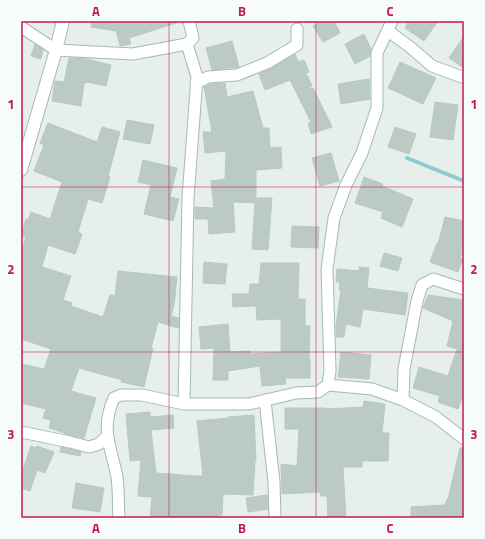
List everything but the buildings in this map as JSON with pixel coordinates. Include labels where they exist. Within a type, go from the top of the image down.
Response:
[{"type":"street","points":[[21,170],[63,21]]},
{"type":"street","points":[[21,27],[56,50],[133,54],[187,44],[193,38],[189,21]]},
{"type":"street","points":[[328,385],[330,370],[327,268],[334,218],[346,185],[362,153],[378,108],[377,53],[390,26],[410,47],[432,66],[464,76]]},
{"type":"street","points":[[196,83],[208,77],[236,75],[267,63],[297,46],[297,29]]},
{"type":"street","points":[[184,404],[188,198],[197,77],[187,44]]},
{"type":"street","points":[[403,400],[404,369],[417,301],[422,285],[433,279],[464,289]]},
{"type":"street","points":[[103,440],[109,409],[114,398],[121,395],[142,395],[184,404],[249,404],[296,393],[318,392],[328,385],[372,389],[403,400],[436,418],[464,439]]},
{"type":"street","points":[[264,400],[274,482],[275,518]]},
{"type":"street","points":[[21,432],[89,447],[103,440]]},
{"type":"street","points":[[103,440],[110,448],[117,479],[119,518]]},
{"type":"waterway","points":[[407,158],[464,181]]}]
